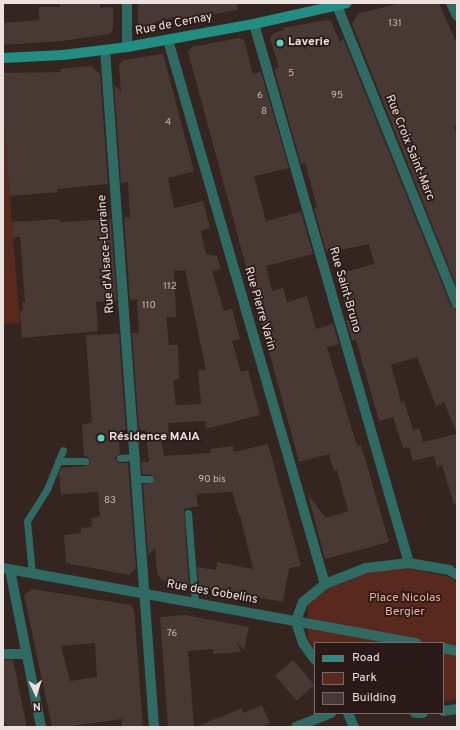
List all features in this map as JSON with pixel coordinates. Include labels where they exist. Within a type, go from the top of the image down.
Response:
[{"type":"main road","name":"Rue de Cernay","points":[[3,58],[63,55],[127,47],[254,24],[340,4]]},
{"type":"street","points":[[127,3],[127,47]]},
{"type":"street","points":[[451,3],[457,16]]},
{"type":"street","name":"Rue Croix Saint-Marc","points":[[340,4],[457,304]]},
{"type":"street","name":"Rue Saint-Bruno","points":[[254,24],[409,563]]},
{"type":"street","name":"Rue Pierre Varin","points":[[168,40],[325,584]]},
{"type":"street","name":"Rue d'Alsace-Lorraine","points":[[105,50],[146,594],[154,727]]},
{"type":"street","points":[[314,659],[303,643],[296,622],[302,602],[325,584],[366,568],[409,563],[449,570],[457,575]]},
{"type":"street","points":[[6,569],[41,727]]},
{"type":"street","name":"Rue des Gobelins","points":[[6,569],[410,642]]},
{"type":"street","points":[[444,648],[457,651]]},
{"type":"street","points":[[3,654],[26,654]]},
{"type":"street","points":[[444,710],[457,709]]},
{"type":"street","points":[[296,727],[328,714]]},
{"type":"street","points":[[348,714],[354,727]]},
{"type":"lane","points":[[32,574],[27,521],[46,489],[63,450]]},
{"type":"lane","points":[[120,458],[136,457]]},
{"type":"lane","points":[[58,461],[85,461]]},
{"type":"lane","points":[[137,479],[150,479]]},
{"type":"lane","points":[[188,513],[195,603]]},
{"type":"green space","points":[[3,112],[20,323],[3,324]]},
{"type":"green space","name":"Place Nicolas Bergier","points":[[406,568],[446,576],[457,582],[457,699],[444,702],[444,642],[314,642],[314,649],[308,640],[308,602],[329,588],[366,573]]},
{"type":"building","points":[[60,3],[100,4],[100,8],[113,7],[113,29],[110,34],[62,41],[3,45],[3,23],[39,20],[39,7],[60,7]]},
{"type":"building","points":[[138,3],[237,3],[237,10],[179,20],[178,16],[155,22],[155,25],[144,28],[138,25]]},
{"type":"building","points":[[402,3],[439,3],[457,44],[457,126],[454,127],[457,134],[457,287],[352,24],[359,13]]},
{"type":"building","points":[[326,20],[331,21],[340,43],[343,38],[451,306],[457,310],[457,433],[444,402],[436,406],[417,357],[391,365],[401,402],[404,401],[413,430],[419,428],[423,442],[457,434],[457,504],[454,504],[442,465],[437,467],[434,456],[413,461],[409,447],[403,448],[393,417],[379,421],[356,340],[352,341],[346,320],[349,319],[337,274],[374,264],[369,244],[330,252],[330,250],[326,251],[314,208],[317,207],[305,163],[301,164],[274,69],[279,68],[270,38],[274,33],[284,30],[283,28]]},
{"type":"building","points":[[239,38],[244,40],[253,74],[261,72],[289,168],[254,176],[266,221],[301,212],[313,254],[266,266],[272,291],[283,288],[287,302],[307,296],[316,329],[333,324],[339,344],[327,347],[357,446],[361,445],[389,542],[325,559],[308,495],[326,518],[348,511],[337,470],[334,471],[329,454],[299,462],[188,52],[192,47]]},
{"type":"building","points":[[163,54],[194,171],[168,178],[174,208],[203,201],[210,228],[201,231],[206,254],[217,256],[221,269],[212,271],[224,311],[232,309],[240,339],[232,341],[241,372],[248,370],[260,415],[206,429],[205,421],[168,423],[169,439],[161,441],[164,456],[211,453],[210,449],[233,446],[234,452],[268,444],[301,566],[289,568],[283,602],[199,587],[197,567],[216,570],[217,562],[253,569],[240,515],[239,516],[232,492],[196,494],[198,506],[184,509],[189,585],[162,580],[157,574],[155,548],[148,555],[143,484],[152,483],[155,479],[152,475],[142,474],[141,462],[149,462],[146,430],[139,431],[132,333],[139,333],[137,299],[130,300],[124,218],[130,217],[128,182],[121,183],[114,85],[121,91],[119,65],[123,60]],"holes":[[[185,270],[206,370],[198,370],[201,404],[176,405],[173,380],[179,379],[178,345],[169,345],[166,317],[176,317],[174,271]]]},
{"type":"building","points":[[91,66],[100,74],[108,184],[57,189],[58,192],[10,196],[3,113],[3,73],[61,72],[60,69]]},
{"type":"building","points":[[60,219],[60,222],[111,219],[117,301],[96,302],[98,331],[22,338],[20,311],[23,311],[22,302],[25,302],[20,237],[13,237],[12,222]]},
{"type":"building","points":[[119,334],[126,431],[118,432],[120,453],[115,458],[118,463],[128,463],[136,568],[129,575],[66,563],[64,535],[81,533],[81,528],[92,527],[91,518],[100,517],[98,492],[61,494],[59,473],[61,468],[85,466],[90,461],[88,457],[84,456],[82,424],[92,423],[86,335]]},
{"type":"building","points":[[32,589],[131,605],[134,610],[143,727],[122,727],[122,719],[65,727],[52,727],[24,595]],"holes":[[[95,643],[97,677],[70,681],[61,646]]]},
{"type":"building","points":[[185,615],[249,627],[244,650],[236,641],[241,652],[213,654],[213,649],[188,651],[194,727],[168,727],[160,617]]},
{"type":"building","points":[[3,660],[13,660],[27,727],[7,727],[6,723],[3,724]]},
{"type":"building","points":[[293,660],[314,684],[297,701],[275,676]]},
{"type":"building","points":[[262,705],[270,723],[262,727],[196,727],[242,708],[243,713]]},
{"type":"place","name":"Laverie","points":[[280,43]]},
{"type":"place","name":"Résidence MAIA","points":[[101,438]]}]
